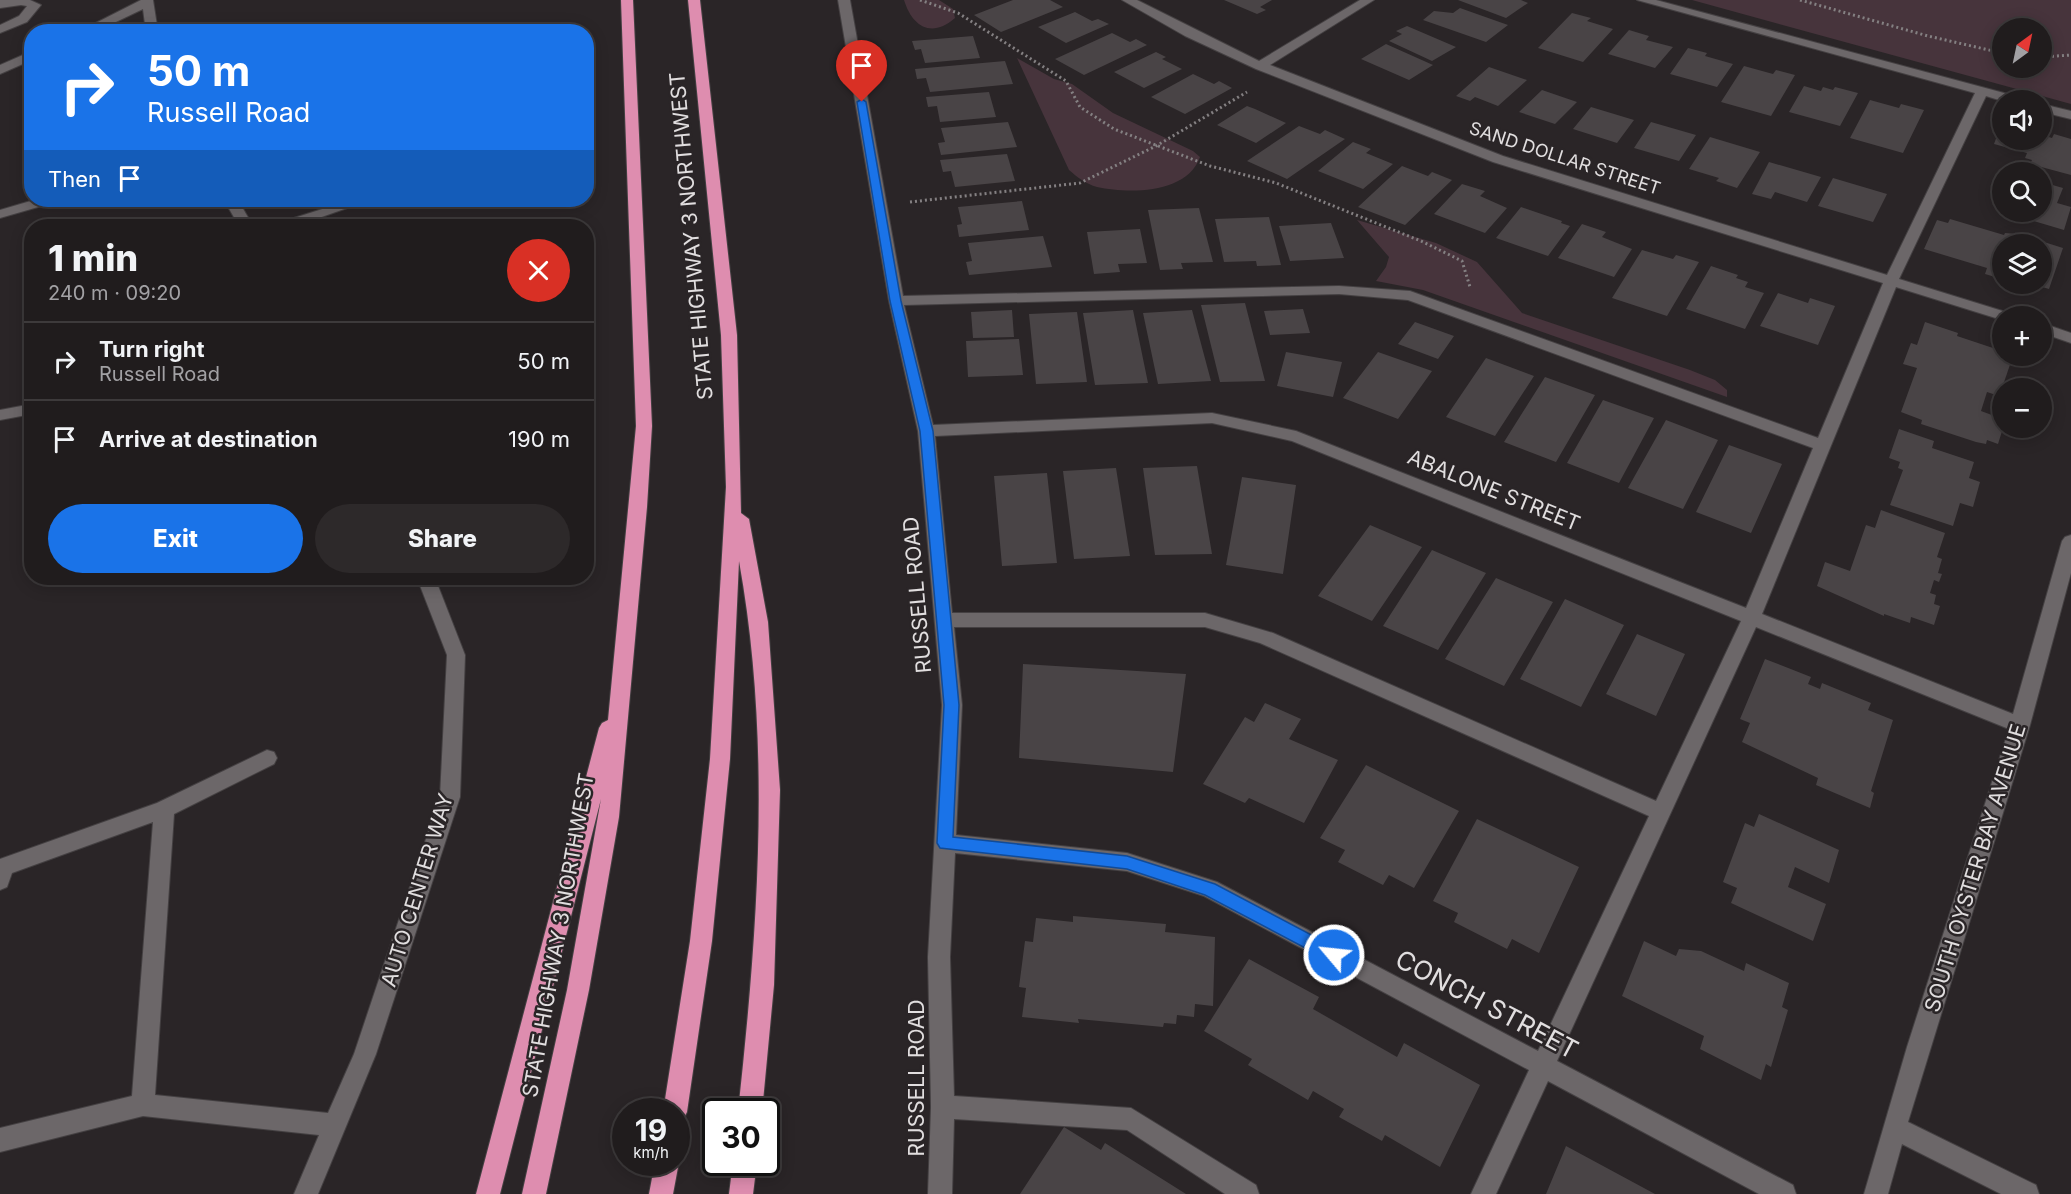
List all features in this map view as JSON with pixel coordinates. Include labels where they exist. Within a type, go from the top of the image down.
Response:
[{"type":"highway","name":"STATE HIGHWAY 3 NORTHWEST","points":[[534,1194],[578,990],[609,817],[644,426],[627,0]]},
{"type":"highway","name":"STATE HIGHWAY 3 NORTHWEST","points":[[677,1098],[701,941],[719,771],[734,487],[729,334],[694,0]]},
{"type":"highway","points":[[734,487],[759,622],[770,790],[763,985],[751,1098]]},
{"type":"highway","points":[[488,1194],[624,668]]},
{"type":"highway","points":[[662,1194],[665,1176]]},
{"type":"highway","points":[[741,1194],[743,1176]]},
{"type":"street","name":"RUSSELL ROAD","points":[[844,0],[896,301],[926,431],[952,705],[939,957],[942,1107],[940,1194]]},
{"type":"street","name":"SAND DOLLAR STREET","points":[[1128,0],[1189,33],[1260,66],[1498,159],[1992,312]]},
{"type":"street","points":[[1260,66],[1368,0]]},
{"type":"street","points":[[1643,0],[1992,94]]},
{"type":"street","points":[[100,24],[146,1],[150,24]]},
{"type":"street","points":[[0,4],[21,2],[35,4],[23,19],[0,29]]},
{"type":"street","points":[[0,70],[24,60]]},
{"type":"street","points":[[1483,1194],[1752,616],[1891,280],[1982,92]]},
{"type":"street","points":[[2052,110],[2071,115]]},
{"type":"street","points":[[0,214],[24,207]]},
{"type":"street","points":[[305,219],[341,207]]},
{"type":"street","points":[[896,301],[1339,290],[1410,296],[1821,445]]},
{"type":"street","points":[[2052,331],[2071,338]]},
{"type":"street","points":[[0,415],[24,410]]},
{"type":"street","name":"ABALONE STREET","points":[[926,431],[1212,418],[1296,436],[1752,616],[2020,725]]},
{"type":"street","name":"SOUTH OYSTER BAY AVENUE","points":[[1876,1194],[2020,725],[2071,541]]},
{"type":"street","name":"AUTO CENTER WAY","points":[[306,1194],[365,1054],[450,797],[456,655],[429,585]]},
{"type":"street","points":[[944,620],[1205,620],[1266,638],[1660,812]]},
{"type":"street","points":[[0,881],[3,867],[164,809],[267,758]]},
{"type":"street","points":[[143,1105],[164,809]]},
{"type":"street","name":"CONCH STREET","points":[[945,843],[1127,862],[1210,889],[1784,1194]]},
{"type":"street","points":[[0,1140],[143,1105],[335,1125]]},
{"type":"street","points":[[942,1107],[1131,1119],[1248,1194]]},
{"type":"street","points":[[1895,1128],[2027,1194]]},
{"type":"path","points":[[920,0],[958,14],[1066,81],[1080,106],[1114,129],[1210,166],[1276,183],[1421,241],[1462,261],[1470,280],[1471,303],[1465,316]]},
{"type":"path","points":[[1800,0],[1928,36],[1992,51]]},
{"type":"path","points":[[2052,56],[2071,55]]},
{"type":"path","points":[[906,202],[1080,183],[1156,146],[1252,89]]},
{"type":"shaded area","points":[[904,0],[939,0],[953,9],[955,18],[938,28],[924,27],[912,17]]},
{"type":"shaded area","points":[[1692,0],[2071,0],[2071,104],[2052,99],[2052,90],[2020,90]]},
{"type":"shaded area","points":[[1017,58],[1054,79],[1072,84],[1113,113],[1193,151],[1200,157],[1193,169],[1170,185],[1140,190],[1097,187],[1082,180],[1069,170]]},
{"type":"shaded area","points":[[1357,220],[1436,243],[1477,262],[1522,313],[1715,380],[1727,390],[1727,397],[1423,290],[1376,281],[1386,267],[1389,257]]},
{"type":"building","points":[[1013,0],[1050,0],[1063,7],[1001,32],[974,15]]},
{"type":"building","points":[[1224,0],[1272,0],[1260,7],[1266,10],[1257,14]]},
{"type":"building","points":[[1458,0],[1521,0],[1528,3],[1506,18]]},
{"type":"building","points":[[1460,8],[1508,25],[1486,42],[1423,20],[1434,11],[1453,13]]},
{"type":"building","points":[[1075,12],[1092,21],[1098,19],[1109,24],[1066,43],[1038,27]]},
{"type":"building","points":[[1572,13],[1591,18],[1587,21],[1613,29],[1583,62],[1538,48]]},
{"type":"building","points":[[1407,26],[1456,47],[1432,61],[1389,41],[1402,34],[1396,31]]},
{"type":"building","points":[[1629,30],[1649,36],[1646,40],[1673,47],[1655,68],[1608,54]]},
{"type":"building","points":[[1112,33],[1130,42],[1136,39],[1147,45],[1084,75],[1055,59]]},
{"type":"building","points":[[973,36],[980,58],[925,63],[921,49],[915,50],[912,41]]},
{"type":"building","points":[[1386,44],[1433,65],[1409,80],[1361,59]]},
{"type":"building","points":[[1688,48],[1707,53],[1705,56],[1733,64],[1717,87],[1670,74]]},
{"type":"building","points":[[1156,52],[1166,57],[1162,59],[1182,69],[1144,88],[1114,72]]},
{"type":"building","points":[[1005,61],[1013,84],[930,92],[926,78],[917,79],[915,69]]},
{"type":"building","points":[[1744,66],[1773,74],[1776,70],[1795,75],[1771,116],[1721,102]]},
{"type":"building","points":[[1489,67],[1527,80],[1498,106],[1475,97],[1470,101],[1456,96]]},
{"type":"building","points":[[1193,74],[1214,84],[1219,81],[1232,88],[1185,114],[1151,97]]},
{"type":"building","points":[[1804,86],[1821,91],[1823,87],[1833,90],[1835,87],[1858,93],[1840,126],[1789,112]]},
{"type":"building","points":[[1542,90],[1577,102],[1555,124],[1519,112]]},
{"type":"building","points":[[989,92],[996,117],[940,122],[937,106],[928,107],[926,97]]},
{"type":"building","points":[[1870,100],[1899,108],[1901,104],[1924,110],[1903,153],[1850,138]]},
{"type":"building","points":[[1247,106],[1286,123],[1256,143],[1217,125]]},
{"type":"building","points":[[1591,107],[1634,120],[1617,143],[1573,129]]},
{"type":"building","points":[[1008,122],[1017,147],[941,155],[938,143],[945,142],[941,128]]},
{"type":"building","points":[[1651,122],[1696,135],[1679,161],[1634,148]]},
{"type":"building","points":[[1299,126],[1320,134],[1325,130],[1345,139],[1287,179],[1247,161]]},
{"type":"building","points":[[2054,134],[2071,139],[2071,175],[2052,170],[2052,162],[2031,162],[2032,160],[2025,158],[2027,153],[2016,150],[2052,150]]},
{"type":"building","points":[[1710,137],[1760,152],[1737,188],[1716,181],[1719,178],[1689,169]]},
{"type":"building","points":[[1353,142],[1371,149],[1366,153],[1393,164],[1363,189],[1318,171]]},
{"type":"building","points":[[1007,154],[1015,181],[955,187],[951,171],[943,172],[940,160]]},
{"type":"building","points":[[1769,162],[1821,177],[1807,202],[1775,192],[1771,199],[1752,194]]},
{"type":"building","points":[[1402,166],[1428,176],[1432,172],[1452,180],[1405,225],[1358,207]]},
{"type":"building","points":[[1833,178],[1887,194],[1873,222],[1818,206]]},
{"type":"building","points":[[1462,184],[1485,191],[1480,196],[1507,208],[1485,233],[1434,214]]},
{"type":"building","points":[[2052,185],[2063,188],[2057,203],[2071,207],[2064,230],[2037,222],[2052,222]]},
{"type":"building","points":[[1022,201],[1029,230],[959,237],[957,225],[962,224],[958,207]]},
{"type":"building","points":[[1521,207],[1570,226],[1548,256],[1496,238]]},
{"type":"building","points":[[1199,208],[1213,262],[1181,263],[1183,269],[1160,270],[1148,210]]},
{"type":"building","points":[[1269,217],[1281,265],[1257,266],[1256,261],[1224,262],[1215,219]]},
{"type":"building","points":[[1950,219],[2001,234],[1992,234],[1992,276],[1985,274],[1987,268],[1924,249],[1937,220],[1948,223]]},
{"type":"building","points":[[1331,223],[1344,258],[1290,261],[1279,226]]},
{"type":"building","points":[[1582,224],[1606,232],[1602,237],[1632,249],[1614,277],[1558,258]]},
{"type":"building","points":[[1140,229],[1147,263],[1118,264],[1120,272],[1094,274],[1087,232]]},
{"type":"building","points":[[1043,236],[1052,267],[969,275],[966,262],[972,261],[968,243]]},
{"type":"building","points":[[2052,245],[2063,248],[2052,280]]},
{"type":"building","points":[[1642,250],[1673,259],[1676,255],[1699,262],[1667,316],[1612,298]]},
{"type":"building","points":[[1711,266],[1738,275],[1736,278],[1748,282],[1745,287],[1764,293],[1745,329],[1686,309]]},
{"type":"building","points":[[1778,293],[1808,303],[1810,298],[1835,306],[1818,345],[1760,326]]},
{"type":"building","points":[[1245,303],[1265,381],[1220,382],[1201,305]]},
{"type":"building","points":[[1303,309],[1310,333],[1270,335],[1264,311]]},
{"type":"building","points":[[1012,310],[1014,337],[973,338],[971,312]]},
{"type":"building","points":[[1133,310],[1148,383],[1095,385],[1083,313]]},
{"type":"building","points":[[1192,310],[1211,381],[1158,384],[1143,313]]},
{"type":"building","points":[[1077,312],[1087,382],[1036,384],[1029,314]]},
{"type":"building","points":[[1415,322],[1454,336],[1438,359],[1398,344]]},
{"type":"building","points":[[1925,322],[1992,348],[1992,366],[2010,366],[2005,378],[1992,378],[1992,394],[1987,392],[1981,411],[1992,415],[1992,438],[2000,438],[1998,444],[1987,440],[1986,444],[1976,442],[1921,424],[1922,420],[1901,412],[1917,368],[1903,364],[1911,343],[1917,345]]},
{"type":"building","points":[[1019,339],[1023,375],[968,377],[966,341]]},
{"type":"building","points":[[1286,352],[1342,362],[1333,397],[1277,386]]},
{"type":"building","points":[[1378,352],[1432,371],[1398,419],[1343,398]]},
{"type":"building","points":[[1486,358],[1534,376],[1495,436],[1446,417]]},
{"type":"building","points":[[1545,377],[1595,395],[1556,462],[1504,442]]},
{"type":"building","points":[[1603,400],[1654,418],[1619,483],[1567,463]]},
{"type":"building","points":[[1666,420],[1718,440],[1683,509],[1628,488]]},
{"type":"building","points":[[1899,429],[1934,441],[1932,448],[1974,462],[1969,478],[1980,482],[1973,507],[1960,503],[1953,526],[1890,505],[1903,470],[1898,468],[1900,462],[1889,458]]},
{"type":"building","points":[[1729,445],[1782,464],[1751,533],[1696,512]]},
{"type":"building","points":[[1197,466],[1212,554],[1155,555],[1143,468]]},
{"type":"building","points":[[1116,468],[1130,556],[1074,559],[1063,471]]},
{"type":"building","points":[[1047,473],[1057,563],[1002,566],[994,476]]},
{"type":"building","points":[[1242,477],[1296,485],[1283,574],[1226,565]]},
{"type":"building","points":[[1881,510],[1945,533],[1937,557],[1942,559],[1938,573],[1942,574],[1939,582],[1934,580],[1930,593],[1936,595],[1934,604],[1940,606],[1934,625],[1911,617],[1910,623],[1884,614],[1884,616],[1817,586],[1825,562],[1850,571],[1866,525],[1875,528]]},
{"type":"building","points":[[1370,525],[1422,547],[1372,621],[1318,596]]},
{"type":"building","points":[[1432,550],[1486,573],[1438,650],[1383,626]]},
{"type":"building","points":[[1496,578],[1553,602],[1504,686],[1445,659]]},
{"type":"building","points":[[1565,599],[1624,625],[1581,707],[1520,679]]},
{"type":"building","points":[[1637,634],[1685,654],[1656,716],[1606,694]]},
{"type":"building","points":[[1765,659],[1811,677],[1808,684],[1820,689],[1822,683],[1871,703],[1868,710],[1893,720],[1871,791],[1874,793],[1870,808],[1816,785],[1818,778],[1742,742],[1750,723],[1740,719]]},
{"type":"building","points":[[1023,664],[1186,674],[1173,772],[1019,758]]},
{"type":"building","points":[[1265,703],[1301,719],[1289,739],[1338,760],[1304,823],[1249,798],[1245,803],[1203,784],[1245,717],[1254,722]]},
{"type":"building","points":[[1366,765],[1459,811],[1414,888],[1389,875],[1383,885],[1338,862],[1345,850],[1320,838]]},
{"type":"building","points":[[1759,814],[1839,850],[1829,883],[1795,867],[1788,887],[1826,904],[1813,941],[1731,903],[1737,888],[1723,882],[1745,823],[1754,827]]},
{"type":"building","points":[[1477,819],[1579,867],[1539,953],[1512,939],[1507,949],[1454,922],[1458,913],[1433,901]]},
{"type":"building","points":[[1073,916],[1166,924],[1165,932],[1215,937],[1213,1006],[1195,1004],[1194,1017],[1177,1015],[1176,1024],[1164,1023],[1163,1027],[1078,1019],[1079,1023],[1022,1017],[1026,988],[1019,987],[1025,941],[1033,942],[1036,918],[1073,922]]},
{"type":"building","points":[[1644,941],[1676,956],[1679,949],[1701,951],[1744,971],[1746,963],[1789,983],[1782,1007],[1788,1010],[1771,1067],[1766,1064],[1761,1080],[1700,1049],[1704,1036],[1622,996]]},
{"type":"building","points":[[1249,959],[1319,997],[1313,1009],[1397,1057],[1404,1043],[1480,1085],[1440,1167],[1385,1135],[1382,1141],[1339,1117],[1344,1109],[1313,1091],[1308,1100],[1248,1065],[1252,1059],[1204,1031]]},
{"type":"building","points":[[1064,1127],[1101,1150],[1105,1143],[1186,1194],[1020,1194]]},
{"type":"building","points":[[1566,1146],[1655,1194],[1546,1194]]},
{"type":"route","points":[[862,102],[896,301],[926,431],[952,705],[945,843],[1127,862],[1210,889],[1334,955]]}]
